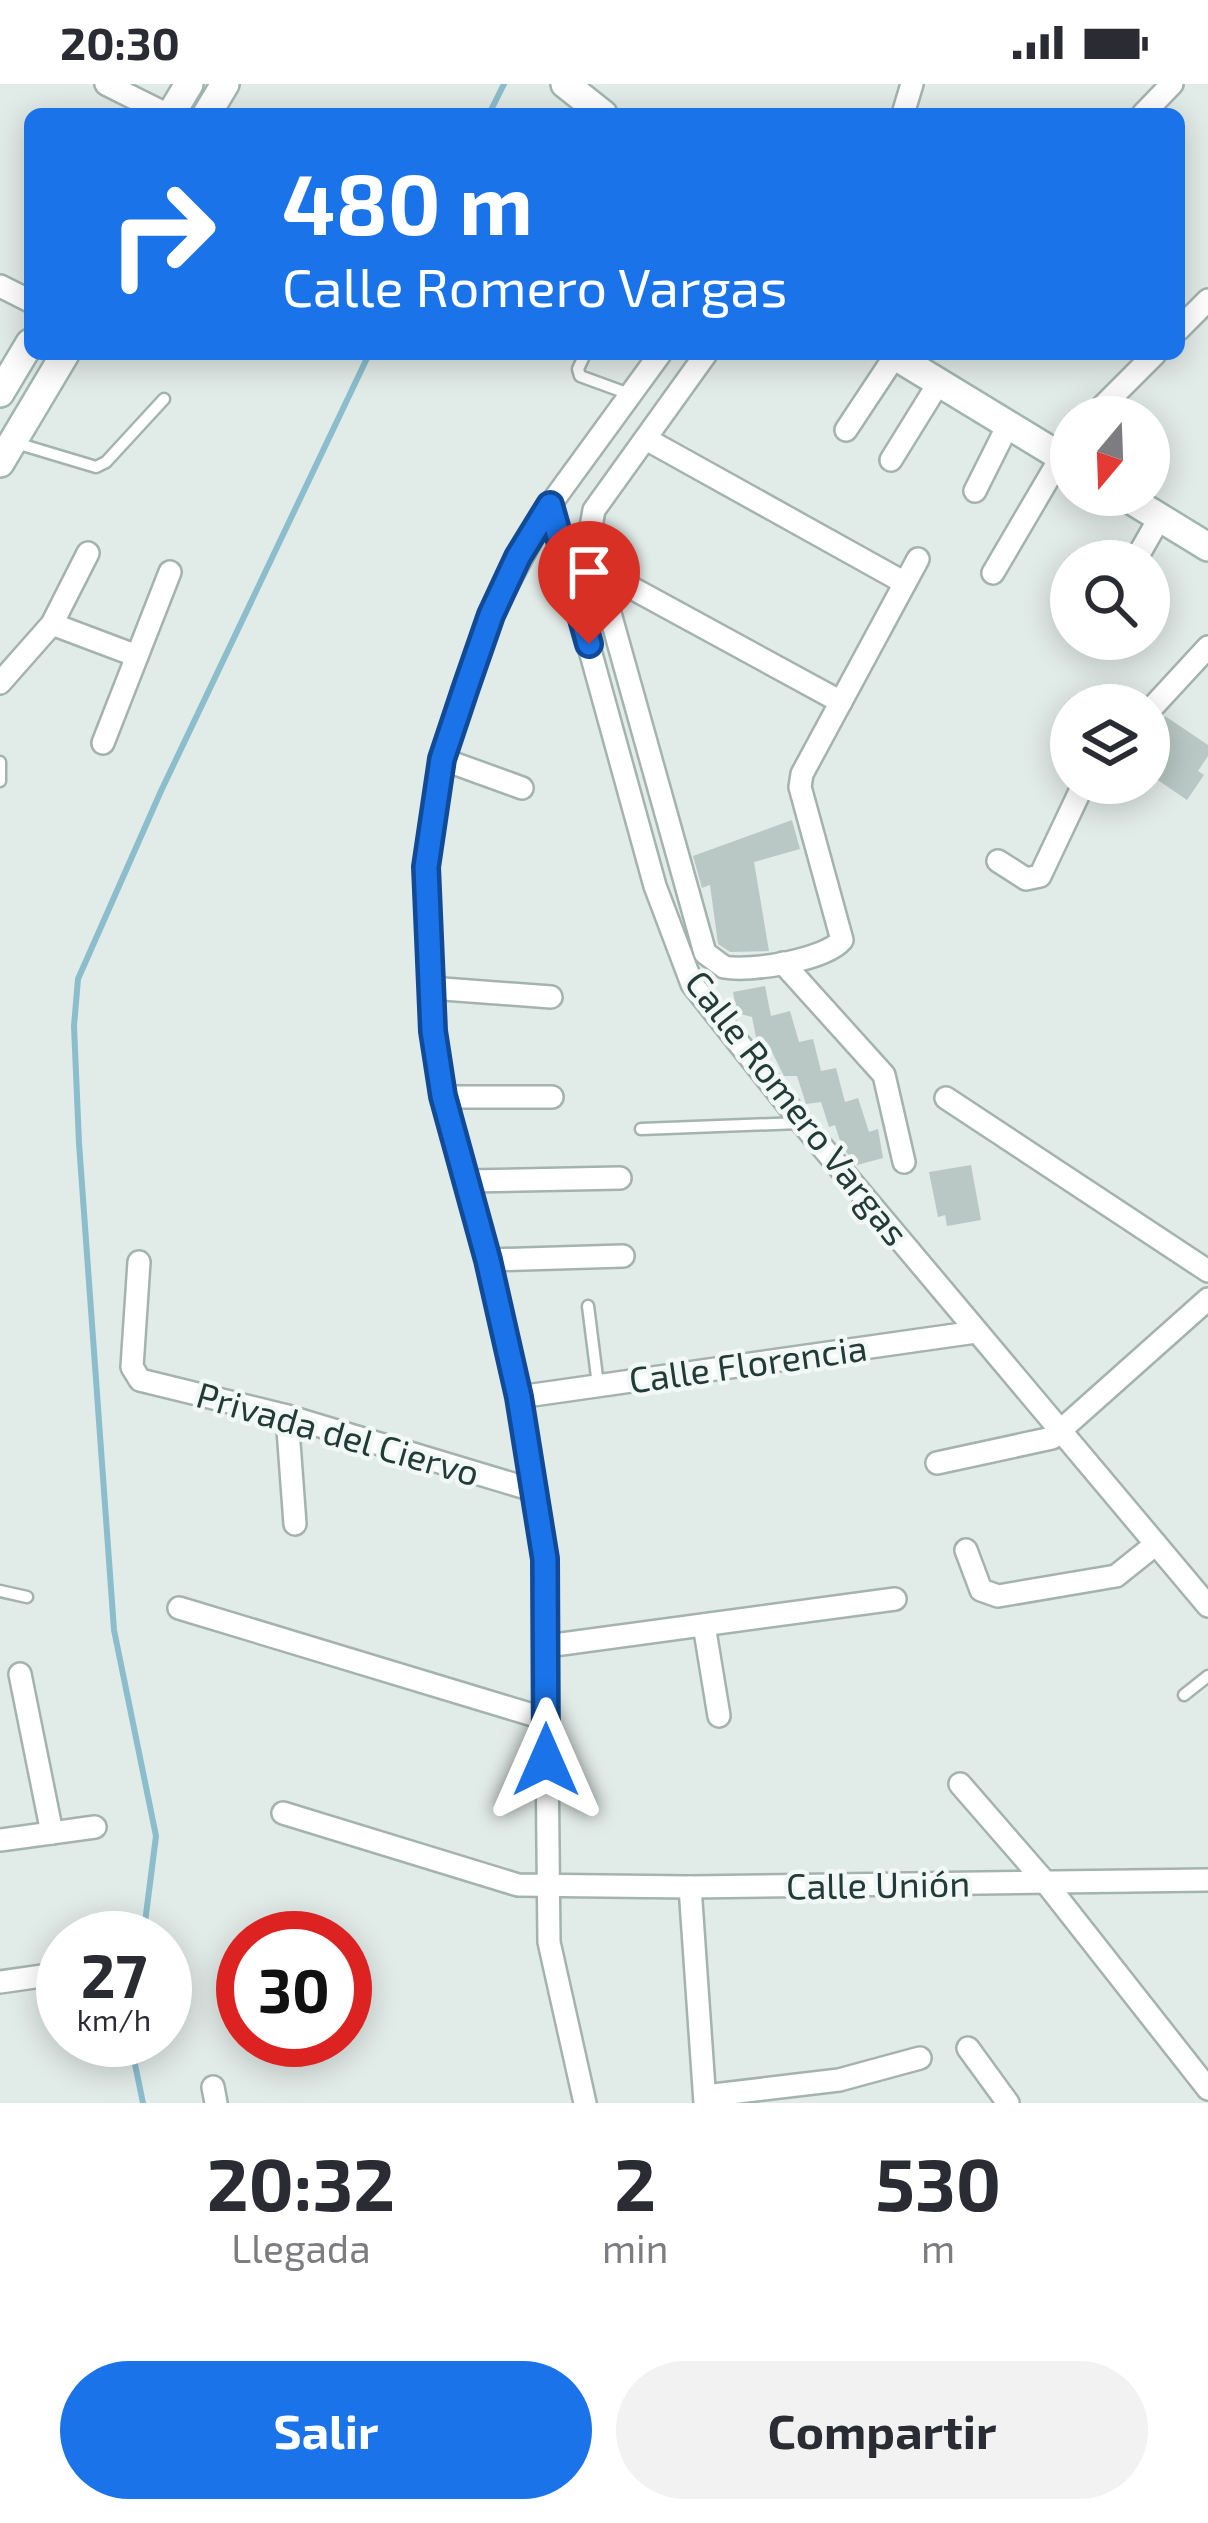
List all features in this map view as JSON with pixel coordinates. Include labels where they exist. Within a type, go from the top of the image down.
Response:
[{"type":"main road","points":[[565,84],[595,108]]},
{"type":"main road","points":[[0,392],[24,354]]},
{"type":"main road","points":[[6,452],[61,360]]},
{"type":"main road","points":[[902,360],[1050,445]]},
{"type":"main road","points":[[1157,516],[1208,547]]},
{"type":"street","points":[[106,84],[156,108]]},
{"type":"street","points":[[1149,108],[1172,84]]},
{"type":"street","points":[[1185,323],[1208,300]]},
{"type":"street","points":[[585,2103],[552,1971],[545,1559],[519,1397],[443,1096],[430,988],[426,867],[442,759],[491,615],[518,557],[550,505],[656,360]]},
{"type":"street","points":[[702,360],[594,510],[589,538],[705,953],[724,967],[783,963],[833,949],[842,940],[800,787],[802,774],[918,559]]},
{"type":"street","points":[[846,430],[891,360]]},
{"type":"street","points":[[1113,396],[1149,360]]},
{"type":"street","points":[[891,460],[938,384]]},
{"type":"street","points":[[975,491],[1008,425]]},
{"type":"street","points":[[646,439],[905,583]]},
{"type":"street","points":[[993,573],[1050,481]]},
{"type":"street","name":"Calle Romero Vargas","points":[[550,505],[655,886],[687,975],[802,1123],[1208,1606]]},
{"type":"street","points":[[1147,540],[1160,518]]},
{"type":"street","points":[[0,682],[52,624],[88,553]]},
{"type":"street","points":[[597,569],[841,702]]},
{"type":"street","points":[[103,743],[170,572]]},
{"type":"street","points":[[52,624],[137,656]]},
{"type":"street","points":[[1170,689],[1208,646]]},
{"type":"street","points":[[442,759],[522,788]]},
{"type":"street","points":[[998,861],[1034,880],[1040,876],[1074,804]]},
{"type":"street","points":[[783,963],[884,1075],[904,1162]]},
{"type":"street","points":[[430,988],[551,997]]},
{"type":"street","points":[[443,1096],[552,1097]]},
{"type":"street","points":[[946,1098],[1208,1271]]},
{"type":"street","points":[[467,1181],[620,1178]]},
{"type":"street","points":[[488,1260],[623,1256]]},
{"type":"street","name":"Privada del Ciervo","points":[[139,1262],[132,1367],[140,1380],[287,1416],[536,1491]]},
{"type":"street","points":[[937,1463],[1038,1443],[1060,1430],[1208,1299]]},
{"type":"street","name":"Calle Florencia","points":[[519,1397],[976,1332]]},
{"type":"street","points":[[287,1416],[295,1524]]},
{"type":"street","points":[[966,1550],[981,1590],[998,1596],[1116,1576],[1156,1544]]},
{"type":"street","points":[[547,1646],[895,1599]]},
{"type":"street","points":[[179,1608],[546,1719]]},
{"type":"street","points":[[704,1624],[719,1716]]},
{"type":"street","points":[[20,1674],[52,1833]]},
{"type":"street","points":[[960,1784],[1046,1883],[1208,2089]]},
{"type":"street","name":"Calle Unión","points":[[283,1814],[500,1882],[689,1887],[1207,1882]]},
{"type":"street","points":[[0,1840],[95,1827]]},
{"type":"street","points":[[689,1887],[705,2099],[839,2080],[920,2059]]},
{"type":"street","points":[[0,1982],[36,1977]]},
{"type":"street","points":[[968,2048],[1008,2103]]},
{"type":"street","points":[[839,2080],[843,2103]]},
{"type":"lane","points":[[582,360],[580,376],[632,395]]},
{"type":"lane","points":[[6,452],[96,466],[106,462],[164,399]]},
{"type":"lane","points":[[0,762],[0,781]]},
{"type":"lane","points":[[641,1129],[802,1123]]},
{"type":"lane","points":[[588,1306],[598,1385]]},
{"type":"lane","points":[[0,1591],[27,1597]]},
{"type":"lane","points":[[1184,1695],[1208,1676]]},
{"type":"building","points":[[1170,719],[1208,745],[1208,756],[1198,771],[1204,775],[1187,800],[1170,788]]},
{"type":"building","points":[[792,820],[800,849],[754,862],[769,951],[730,952],[718,944],[710,885],[702,888],[693,856]]},
{"type":"building","points":[[765,986],[771,1016],[790,1011],[799,1042],[813,1039],[821,1071],[836,1068],[845,1102],[858,1098],[869,1132],[878,1129],[883,1158],[857,1165],[842,1147],[835,1125],[829,1127],[821,1102],[806,1104],[797,1076],[784,1076],[771,1050],[757,1042],[752,1017],[737,1013],[733,992]]},
{"type":"building","points":[[971,1165],[981,1220],[947,1226],[945,1215],[938,1217],[929,1172]]},
{"type":"waterway","points":[[492,108],[504,84]]},
{"type":"waterway","points":[[146,1911],[156,1836],[114,1630],[79,1143],[74,1026],[78,979],[161,791],[366,360]]},
{"type":"waterway","points":[[136,2067],[143,2103]]},
{"type":"route","points":[[546,1760],[545,1559],[536,1491],[488,1260],[443,1096],[433,1031],[426,867],[442,759],[466,687],[491,615],[518,557],[550,505],[589,644]]}]
